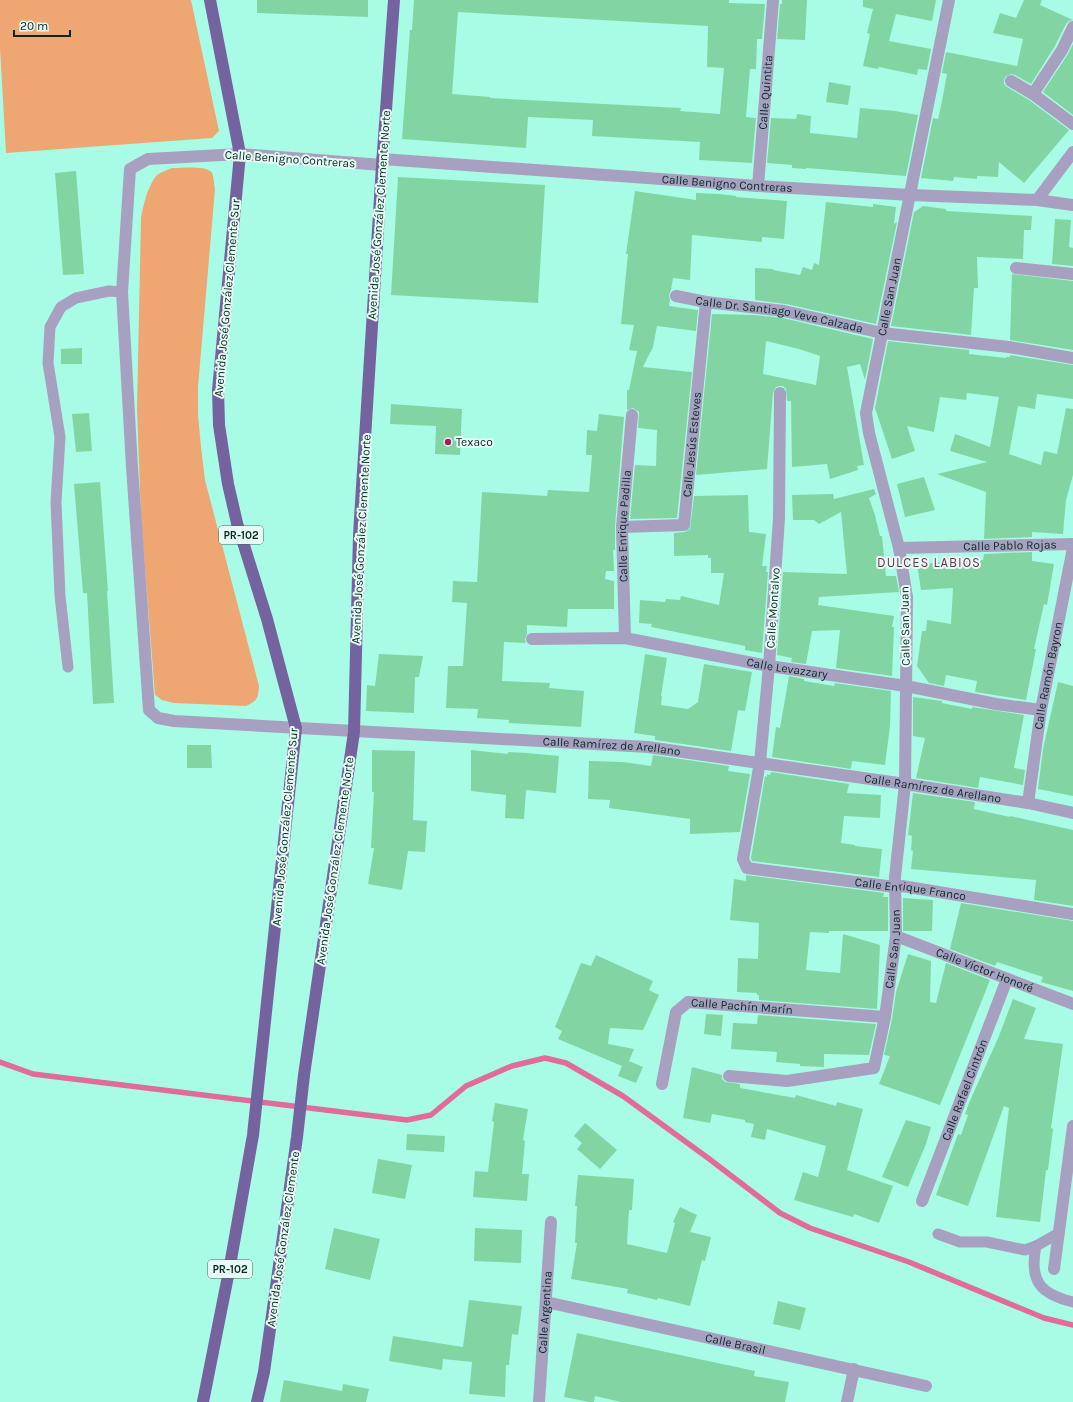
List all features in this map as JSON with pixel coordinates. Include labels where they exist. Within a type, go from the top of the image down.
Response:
[{"type":"main road","name":"Avenida José González Clemente Sur","points":[[203,1402],[229,1271],[253,1135],[296,728],[267,619],[237,523],[228,484],[219,425],[218,390],[240,154],[210,0]]},
{"type":"main road","name":"Avenida José González Clemente Norte","points":[[304,1075],[354,732],[359,535],[382,162],[394,0]]},
{"type":"main road","name":"Avenida José González Clemente","points":[[257,1402],[264,1372],[297,1137],[304,1075]]},
{"type":"street","name":"Calle Quintita","points":[[758,186],[773,0]]},
{"type":"street","name":"Calle San Juan","points":[[729,1076],[787,1081],[874,1068],[885,1017],[896,936],[895,887],[905,784],[907,597],[899,548],[869,433],[866,413],[949,0]]},
{"type":"street","points":[[1033,94],[1062,50],[1073,27]]},
{"type":"street","points":[[1011,82],[1033,94],[1073,124]]},
{"type":"street","points":[[1037,200],[1073,152]]},
{"type":"street","name":"Calle Benigno Contreras","points":[[122,292],[130,169],[148,159],[240,154],[758,186],[1037,200],[1073,204]]},
{"type":"street","points":[[1016,268],[1073,274]]},
{"type":"street","name":"Calle Ramírez de Arellano","points":[[122,292],[132,475],[149,710],[158,718],[174,721],[354,732],[648,747],[760,762],[1028,803],[1073,813]]},
{"type":"street","name":"Calle Dr. Santiago Veve Calzada","points":[[676,296],[706,302],[784,311],[882,333],[1009,347],[1073,358]]},
{"type":"street","name":"Calle Jesús Esteves","points":[[622,527],[684,525],[706,302]]},
{"type":"street","name":"Calle Montalvo","points":[[747,868],[743,859],[760,762],[769,666],[779,518],[780,393]]},
{"type":"street","name":"Calle Enrique Padilla","points":[[625,638],[622,527],[632,415]]},
{"type":"street","name":"Calle Pablo Rojas","points":[[899,548],[1073,544]]},
{"type":"street","name":"Calle Ramón Bayron","points":[[1028,803],[1042,710],[1073,548]]},
{"type":"street","name":"Calle Levazzary","points":[[532,639],[625,638],[769,666],[906,686],[996,704],[1042,710]]},
{"type":"street","name":"Calle Enrique Franco","points":[[747,868],[895,887],[902,886],[1073,914]]},
{"type":"street","name":"Calle Víctor Honoré","points":[[896,936],[1073,1004]]},
{"type":"street","name":"Calle Rafael Cintrón","points":[[922,1201],[1007,979]]},
{"type":"street","name":"Calle Pachín Marín","points":[[662,1084],[676,1012],[688,1002],[885,1017]]},
{"type":"street","points":[[1054,1269],[1070,1176],[1073,1126]]},
{"type":"street","name":"Calle Argentina","points":[[539,1402],[551,1222]]},
{"type":"street","name":"Calle Brasil","points":[[546,1302],[926,1386]]},
{"type":"street","points":[[847,1402],[854,1369]]},
{"type":"lane","points":[[68,667],[60,596],[56,502],[60,437],[48,363],[50,328],[61,307],[76,298],[109,291],[122,292]]},
{"type":"lane","points":[[938,1234],[960,1242],[986,1242],[1024,1250],[1036,1246],[1059,1233]]},
{"type":"lane","points":[[1036,1246],[1033,1259],[1035,1275],[1040,1287],[1052,1296],[1073,1302]]},
{"type":"shaded area","points":[[0,0],[191,0],[219,131],[212,138],[6,153],[0,48]]},
{"type":"shaded area","points":[[187,167],[209,170],[213,175],[215,189],[198,387],[198,415],[205,480],[259,686],[256,699],[253,703],[246,706],[174,703],[162,700],[155,695],[141,518],[137,408],[141,218],[146,196],[154,179],[157,175],[172,168]]},
{"type":"building","points":[[257,0],[368,0],[368,17],[257,13]]},
{"type":"building","points":[[414,0],[729,0],[729,3],[765,4],[762,39],[757,39],[756,69],[750,69],[746,117],[756,118],[752,163],[699,160],[700,142],[592,136],[593,120],[528,117],[526,148],[402,139],[410,30],[412,30]],"holes":[[[458,12],[708,26],[707,67],[724,68],[720,114],[680,111],[681,108],[490,98],[452,94]]]},
{"type":"building","points":[[782,0],[807,0],[805,40],[777,39],[780,4],[782,4]]},
{"type":"building","points":[[863,0],[936,0],[932,21],[896,14],[889,41],[931,49],[927,70],[918,69],[917,75],[879,67],[878,69],[863,66],[870,34],[867,33],[873,9],[863,7]]},
{"type":"building","points":[[1024,0],[1042,0],[1040,5],[1073,20],[1066,24],[1055,46],[1031,84],[1011,74],[1005,77],[1004,84],[1029,100],[1069,130],[1024,183],[999,162],[998,177],[977,176],[977,179],[954,177],[953,181],[921,178],[933,118],[938,119],[942,101],[947,74],[942,73],[946,52],[1017,66],[1023,39],[993,33],[1000,13],[1016,18]]},
{"type":"building","points":[[1073,44],[1073,115],[1043,92]]},
{"type":"building","points":[[829,82],[851,86],[848,105],[826,102]]},
{"type":"building","points":[[860,108],[895,111],[918,115],[906,176],[792,168],[792,165],[767,163],[771,118],[796,119],[797,114],[811,116],[810,133],[857,138]]},
{"type":"building","points":[[76,171],[84,274],[63,275],[55,173]]},
{"type":"building","points":[[398,177],[545,185],[538,303],[391,295]]},
{"type":"building","points":[[635,191],[696,200],[696,193],[787,201],[784,239],[762,237],[762,242],[692,235],[690,280],[673,278],[669,295],[669,306],[698,310],[696,331],[657,326],[653,347],[643,367],[692,372],[677,518],[630,519],[635,465],[656,466],[657,430],[638,428],[639,412],[633,408],[627,410],[627,390],[629,390],[637,351],[629,350],[634,325],[621,324],[628,254],[626,254]]},
{"type":"building","points":[[826,202],[873,207],[873,204],[896,207],[894,224],[897,222],[876,324],[786,304],[755,300],[755,268],[773,269],[800,275],[803,267],[812,270],[814,263],[819,265]]},
{"type":"building","points":[[923,206],[946,209],[946,211],[1032,216],[1031,230],[1024,230],[1023,259],[977,257],[978,288],[974,288],[971,335],[891,326],[914,212]]},
{"type":"building","points":[[1055,219],[1071,220],[1069,247],[1073,248],[1073,266],[1052,264]]},
{"type":"building","points":[[1012,274],[1073,281],[1073,350],[1010,340]]},
{"type":"building","points":[[712,314],[754,315],[783,318],[873,339],[865,380],[860,364],[847,367],[864,465],[857,466],[858,470],[830,479],[827,464],[792,467],[791,401],[787,401],[786,389],[783,386],[780,386],[776,387],[773,393],[767,469],[696,475]],"holes":[[[766,341],[820,356],[816,385],[763,374]]]},
{"type":"building","points":[[888,341],[969,350],[969,354],[1006,358],[1010,357],[1010,355],[1073,365],[1073,399],[1037,394],[1035,409],[1018,406],[1009,454],[1041,465],[1044,451],[1057,454],[1066,408],[1073,409],[1073,475],[1066,500],[1063,534],[1032,532],[1032,537],[984,539],[986,492],[937,474],[987,462],[950,451],[955,434],[990,447],[999,397],[967,393],[966,400],[940,397],[934,432],[907,426],[915,451],[892,459],[875,408]]},
{"type":"building","points":[[82,348],[82,364],[61,364],[61,349]]},
{"type":"building","points":[[391,404],[462,409],[460,455],[435,454],[436,426],[390,424]]},
{"type":"building","points":[[89,413],[92,451],[76,452],[72,414]]},
{"type":"building","points":[[599,414],[624,417],[615,526],[615,550],[613,550],[614,571],[606,571],[605,579],[614,581],[614,609],[568,609],[567,627],[527,625],[527,634],[525,639],[526,643],[504,642],[502,681],[550,683],[549,688],[584,691],[581,727],[509,723],[509,720],[477,718],[478,709],[446,708],[448,666],[463,666],[467,603],[452,602],[453,581],[477,582],[482,492],[547,496],[548,490],[589,492],[592,455],[586,455],[587,430],[597,431]]},
{"type":"building","points":[[924,477],[935,510],[905,517],[897,484]]},
{"type":"building","points":[[100,482],[114,703],[93,704],[87,593],[83,593],[74,484]]},
{"type":"building","points":[[874,489],[876,494],[869,498],[880,536],[882,536],[886,576],[896,576],[899,592],[819,597],[818,605],[894,616],[892,627],[894,627],[892,676],[836,668],[840,630],[812,631],[806,664],[791,662],[792,658],[777,655],[783,572],[847,574],[841,512],[819,524],[814,520],[793,520],[792,495],[833,494],[834,499]]},
{"type":"building","points":[[748,495],[749,532],[766,534],[762,566],[767,566],[766,572],[768,572],[762,653],[745,650],[745,646],[651,627],[652,624],[639,623],[640,600],[665,602],[666,599],[680,600],[681,596],[719,605],[724,573],[711,573],[711,558],[708,558],[708,555],[674,556],[674,533],[685,532],[690,529],[694,496]]},
{"type":"building","points":[[1032,552],[1032,561],[1054,564],[1047,605],[1044,604],[1034,649],[1036,649],[1026,700],[975,692],[977,681],[946,675],[944,686],[929,683],[917,666],[922,631],[926,631],[927,620],[951,624],[953,588],[921,590],[917,564],[983,560],[984,554]]},
{"type":"building","points":[[379,654],[423,656],[419,677],[415,677],[414,713],[366,711],[367,685],[375,686]]},
{"type":"building","points":[[645,654],[667,658],[661,705],[688,709],[698,702],[704,664],[752,672],[745,711],[738,710],[731,751],[655,740],[655,736],[634,733]]},
{"type":"building","points":[[789,676],[804,679],[804,681],[834,686],[835,683],[891,691],[890,726],[885,765],[852,761],[851,769],[772,757],[776,727],[780,728]]},
{"type":"building","points":[[1058,682],[1073,686],[1073,796],[1038,789],[1043,749]]},
{"type":"building","points":[[913,697],[942,701],[942,703],[972,709],[972,707],[1024,715],[1014,768],[1025,770],[1023,785],[980,777],[978,788],[916,778],[925,738],[913,736]]},
{"type":"building","points":[[187,745],[211,745],[212,768],[187,768]]},
{"type":"building","points":[[372,750],[415,751],[413,820],[427,821],[425,852],[408,851],[402,890],[368,884],[374,848],[371,848],[374,792],[372,792]]},
{"type":"building","points":[[471,750],[508,754],[508,752],[559,756],[556,793],[526,790],[524,819],[505,818],[506,795],[471,791]]},
{"type":"building","points":[[653,755],[729,766],[728,771],[750,774],[740,832],[690,834],[690,819],[609,808],[610,800],[588,799],[589,761],[623,762],[651,766]]},
{"type":"building","points":[[771,772],[849,784],[847,793],[881,795],[880,818],[844,816],[841,843],[882,849],[879,877],[752,861],[751,858],[765,776],[767,777],[767,774],[770,775]]},
{"type":"building","points":[[913,793],[975,802],[974,809],[1073,830],[1073,906],[1034,900],[1036,880],[911,869],[913,851],[911,850],[912,836],[908,835]]},
{"type":"building","points":[[746,875],[884,893],[883,897],[888,897],[888,931],[829,931],[829,933],[810,932],[806,970],[840,973],[843,934],[880,945],[877,1009],[759,1000],[759,995],[757,995],[757,993],[737,992],[738,958],[758,959],[759,923],[730,920],[734,879],[746,881]]},
{"type":"building","points":[[903,898],[933,900],[932,931],[903,931]]},
{"type":"building","points":[[961,903],[1073,921],[1073,991],[1041,982],[1043,977],[997,962],[995,966],[950,949]]},
{"type":"building","points":[[908,954],[931,961],[930,1002],[936,1003],[946,963],[990,980],[940,1105],[879,1084],[890,1056],[884,1055],[896,992]]},
{"type":"building","points":[[596,955],[653,981],[649,990],[659,995],[643,1030],[610,1028],[608,1044],[634,1049],[629,1061],[643,1067],[636,1083],[618,1076],[622,1066],[558,1039],[562,1031],[555,1027],[581,963],[591,966]]},
{"type":"building","points":[[1013,999],[1036,1008],[1024,1039],[1063,1044],[1051,1128],[1053,1129],[1048,1170],[1046,1170],[1040,1222],[996,1217],[1009,1108],[1004,1106],[968,1206],[936,1195],[958,1134],[961,1135],[968,1115],[965,1114],[969,1103],[999,1036]]},
{"type":"building","points":[[706,1014],[723,1015],[721,1036],[704,1034]]},
{"type":"building","points":[[758,1015],[876,1024],[869,1055],[824,1054],[824,1067],[800,1066],[800,1064],[776,1062],[777,1052],[731,1049],[733,1023],[757,1024]]},
{"type":"building","points":[[692,1067],[722,1075],[722,1079],[725,1082],[740,1084],[740,1088],[795,1098],[796,1095],[836,1106],[837,1102],[863,1109],[847,1170],[893,1186],[879,1223],[854,1214],[853,1217],[794,1200],[803,1172],[818,1177],[826,1146],[767,1129],[765,1140],[751,1137],[754,1124],[745,1122],[745,1120],[712,1114],[710,1123],[683,1118]]},
{"type":"building","points":[[495,1103],[528,1109],[523,1140],[525,1141],[522,1174],[529,1174],[527,1201],[473,1197],[475,1171],[488,1172]]},
{"type":"building","points":[[906,1120],[931,1127],[926,1144],[908,1187],[882,1177]]},
{"type":"building","points":[[585,1123],[617,1150],[600,1169],[577,1149],[582,1143],[574,1136]]},
{"type":"building","points":[[407,1134],[445,1136],[444,1152],[406,1150]]},
{"type":"building","points":[[378,1159],[412,1165],[405,1199],[372,1193]]},
{"type":"building","points":[[578,1175],[634,1179],[632,1210],[629,1210],[627,1244],[667,1253],[675,1223],[673,1222],[680,1207],[697,1215],[690,1232],[711,1237],[705,1261],[702,1260],[690,1306],[658,1298],[657,1300],[627,1293],[628,1289],[571,1279],[577,1243],[575,1243],[577,1206],[575,1206]]},
{"type":"building","points":[[334,1228],[380,1239],[370,1280],[325,1269]]},
{"type":"building","points":[[475,1228],[522,1230],[521,1263],[474,1261]]},
{"type":"building","points":[[469,1300],[522,1306],[518,1335],[512,1334],[509,1365],[506,1365],[505,1397],[469,1394],[472,1362],[443,1359],[442,1370],[389,1361],[393,1336],[463,1347]]},
{"type":"building","points":[[778,1301],[806,1308],[800,1330],[773,1324]]},
{"type":"building","points":[[577,1333],[755,1371],[754,1376],[789,1382],[785,1402],[621,1402],[595,1396],[594,1402],[589,1402],[564,1397]]},
{"type":"building","points":[[284,1380],[342,1391],[343,1384],[369,1389],[366,1402],[280,1402]]},
{"type":"waterway","points":[[0,1062],[33,1074],[407,1120],[431,1115],[466,1086],[512,1066],[545,1058],[566,1063],[623,1096],[780,1213],[810,1228],[909,1262],[1044,1318],[1073,1325]]},
{"type":"place","name":"Texaco","points":[[448,442]]},
{"type":"district","name":"DULCES LABIOS","points":[[929,562]]}]
